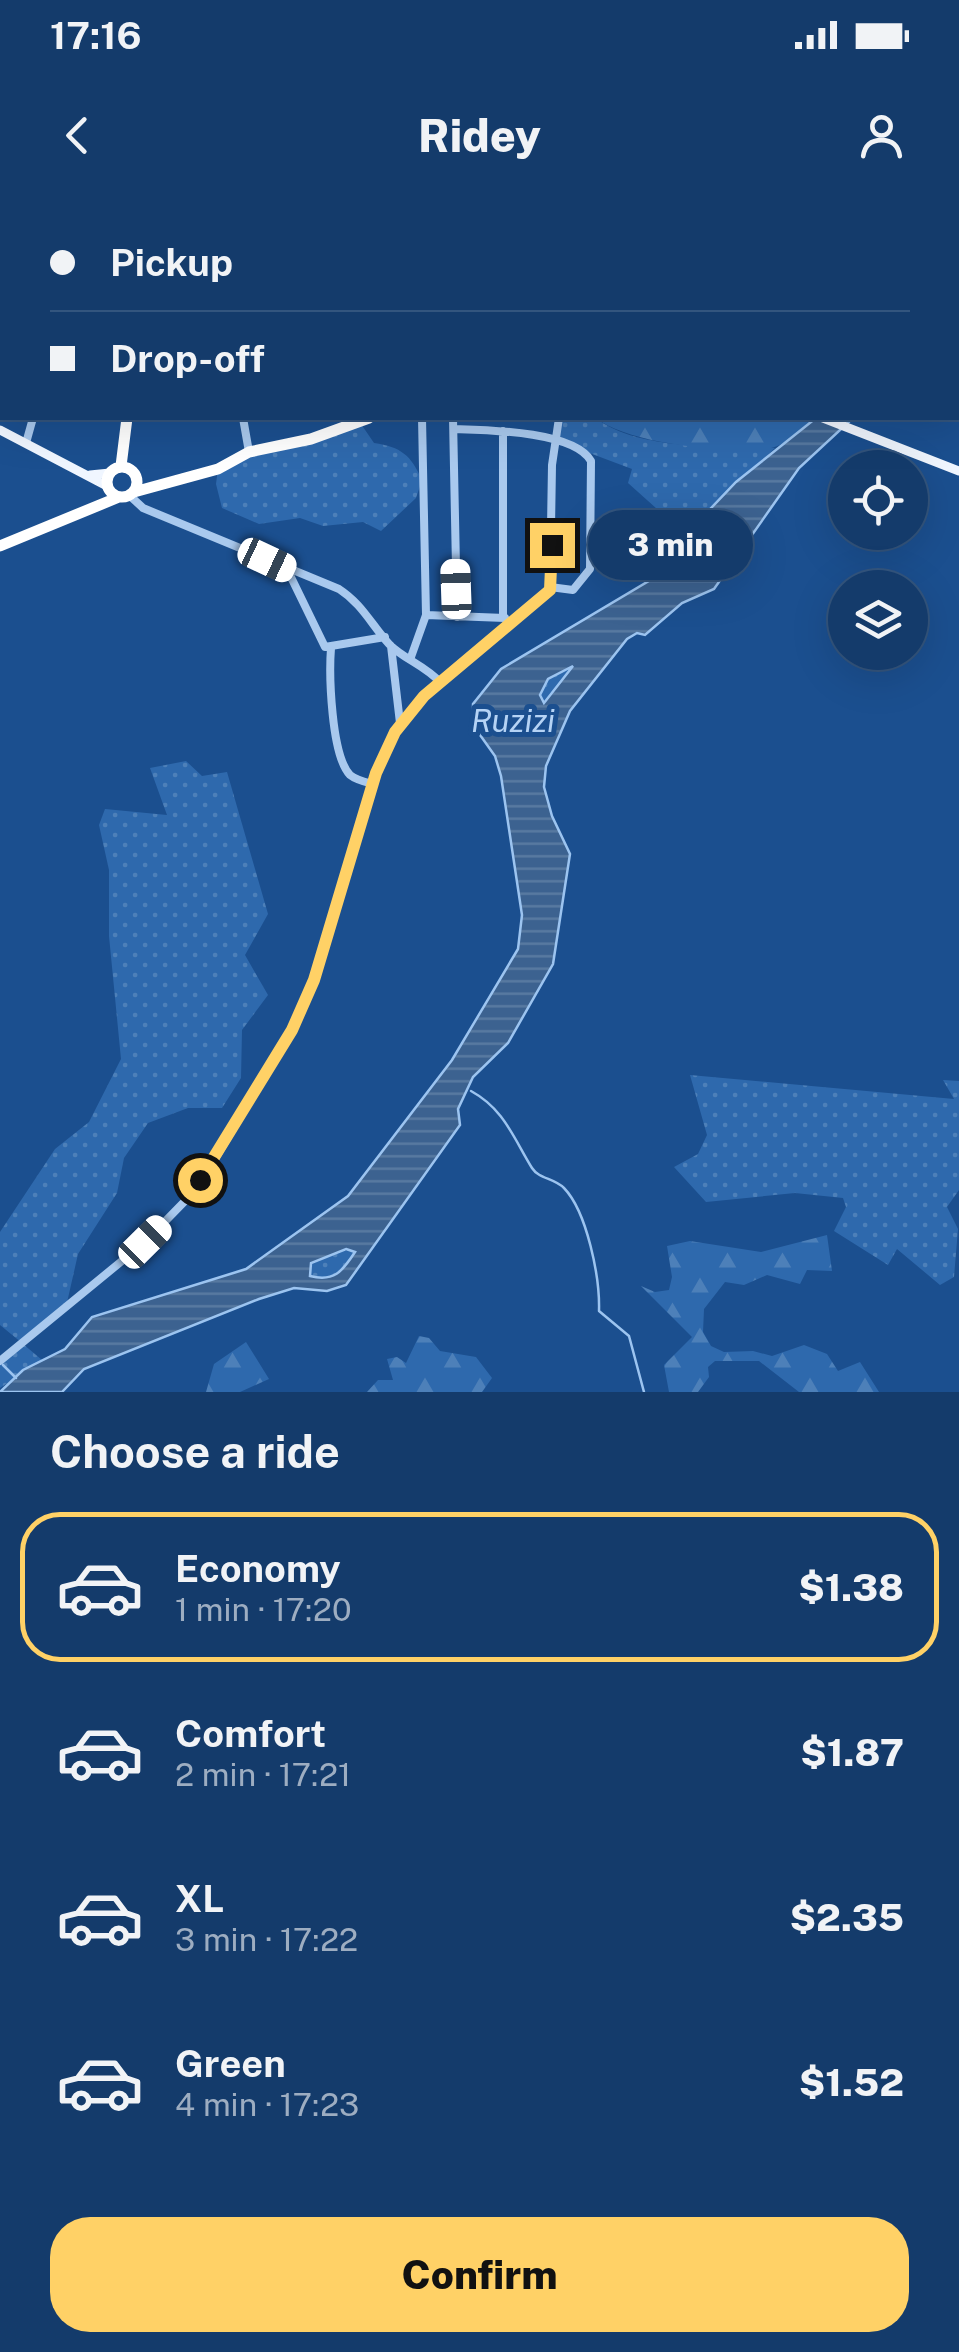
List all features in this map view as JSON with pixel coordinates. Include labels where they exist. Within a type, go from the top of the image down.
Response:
[{"type":"highway","points":[[127,420],[121,474],[127,494]]},
{"type":"highway","points":[[0,546],[127,494],[218,469],[249,452],[311,438],[364,420]]},
{"type":"highway","points":[[121,474],[162,484]]},
{"type":"highway","points":[[121,474],[127,494]]},
{"type":"main road","points":[[828,420],[959,471]]},
{"type":"main road","points":[[0,430],[87,475],[121,474]]},
{"type":"street","points":[[26,443],[32,420]]},
{"type":"street","points":[[244,420],[249,452]]},
{"type":"street","points":[[411,657],[426,615],[422,420]]},
{"type":"street","points":[[453,420],[457,617]]},
{"type":"street","points":[[0,1361],[145,1242],[186,1201],[292,1030],[314,980],[373,784],[400,723],[514,623],[550,586],[558,420]]},
{"type":"street","points":[[455,429],[503,431],[554,440],[586,453],[591,461],[590,569],[573,590],[550,586]]},
{"type":"street","points":[[503,431],[503,617]]},
{"type":"street","points":[[127,494],[142,508],[354,599],[391,646],[400,723]]},
{"type":"street","points":[[287,570],[322,644],[332,648],[385,637]]},
{"type":"street","points":[[426,615],[503,617],[514,623]]},
{"type":"street","points":[[391,646],[442,683]]},
{"type":"street","points":[[332,648],[329,681],[341,757],[351,775],[373,784]]},
{"type":"green space","points":[[559,420],[599,420],[633,436],[657,441],[707,447],[775,448],[685,534],[628,483],[632,469],[555,440]]},
{"type":"green space","points":[[599,420],[814,420],[777,446],[730,450],[654,440]]},
{"type":"green space","points":[[359,421],[374,443],[398,450],[409,458],[422,480],[416,498],[381,531],[363,522],[323,526],[300,518],[259,524],[222,508],[216,484],[218,469],[249,452]]},
{"type":"green space","points":[[574,666],[544,703],[540,695],[548,679]]},
{"type":"green space","points":[[186,761],[202,776],[227,772],[268,914],[245,955],[268,995],[242,1030],[241,1078],[222,1108],[188,1108],[148,1123],[124,1158],[117,1193],[78,1254],[66,1307],[23,1344],[42,1360],[0,1388],[0,1361],[22,1343],[0,1325],[0,1232],[55,1149],[89,1122],[121,1059],[109,936],[109,870],[99,825],[105,809],[167,815],[150,768]]},
{"type":"green space","points":[[690,1075],[954,1099],[943,1080],[959,1081],[959,1190],[947,1207],[958,1229],[954,1277],[940,1285],[897,1249],[888,1265],[834,1231],[846,1207],[843,1198],[795,1193],[706,1202],[674,1167],[698,1154],[707,1135]]},
{"type":"green space","points":[[827,1235],[832,1271],[807,1270],[800,1284],[767,1275],[744,1285],[725,1282],[704,1309],[703,1332],[711,1346],[724,1352],[753,1351],[772,1356],[804,1345],[827,1354],[838,1371],[860,1362],[879,1392],[799,1392],[759,1361],[715,1361],[708,1367],[709,1377],[698,1392],[669,1392],[664,1365],[692,1337],[641,1286],[655,1292],[669,1290],[672,1277],[667,1246],[690,1241],[761,1252]]},
{"type":"green space","points":[[337,1250],[356,1252],[337,1274],[310,1277],[311,1262]]},
{"type":"green space","points":[[419,1336],[429,1338],[440,1351],[476,1357],[492,1378],[482,1392],[367,1392],[378,1380],[393,1380],[387,1359],[397,1357],[406,1363]]},
{"type":"green space","points":[[246,1342],[269,1379],[240,1392],[206,1392],[214,1364]]},
{"type":"water","name":"Ruzizi","points":[[814,420],[851,420],[799,468],[714,589],[682,603],[645,635],[637,633],[627,639],[570,711],[546,766],[544,787],[552,816],[570,854],[553,964],[508,1043],[473,1077],[458,1109],[460,1125],[346,1285],[327,1291],[294,1288],[259,1299],[84,1369],[62,1392],[0,1392],[23,1370],[65,1349],[92,1317],[246,1269],[348,1196],[452,1060],[518,949],[522,915],[501,776],[495,756],[473,725],[473,704],[501,669],[652,579],[671,550],[736,482]],"holes":[[[573,666],[544,703],[540,695],[548,679]],[[346,1249],[355,1252],[337,1274],[325,1278],[310,1276],[311,1263]]]},
{"type":"waterway","points":[[471,1091],[500,1115],[535,1172],[560,1185],[572,1199],[590,1246],[599,1311],[629,1336],[644,1392]]},
{"type":"waterway","points":[[3,1365],[16,1378]]},
{"type":"route","points":[[200,1180],[292,1030],[314,980],[386,747],[400,723],[424,696],[550,590],[552,545]]}]
